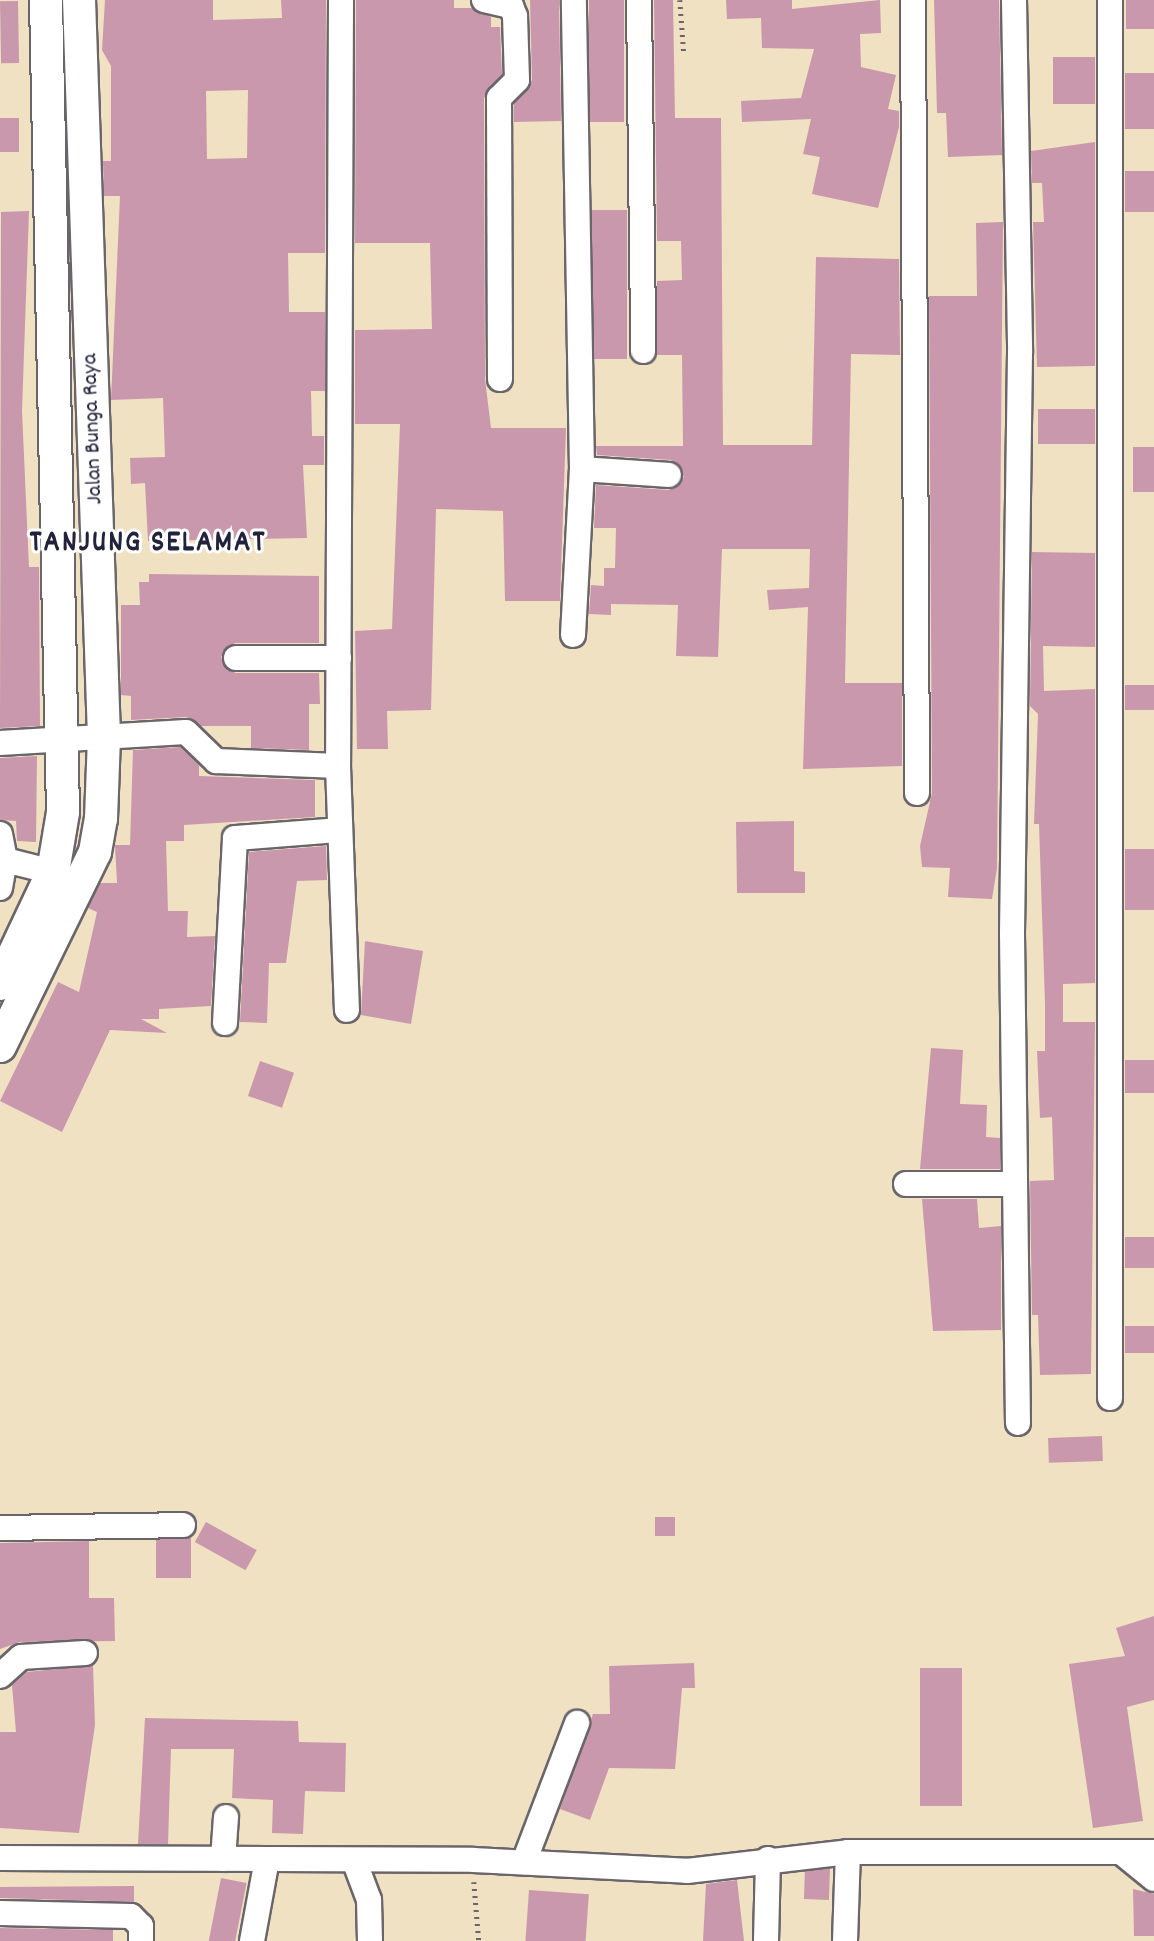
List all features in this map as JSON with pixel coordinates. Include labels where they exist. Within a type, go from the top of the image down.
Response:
[{"type":"main road","name":"Jalan Bunga Raya","points":[[0,984],[52,872],[61,843],[65,742],[46,0]]},
{"type":"main road","name":"Jalan Bunga Raya","points":[[0,1046],[95,852],[104,737],[79,0]]},
{"type":"street","points":[[341,0],[338,766],[347,1010]]},
{"type":"street","points":[[484,0],[511,6],[515,16],[517,80],[499,99],[500,379]]},
{"type":"street","points":[[573,635],[582,469],[574,0]]},
{"type":"street","points":[[639,0],[642,351]]},
{"type":"street","points":[[913,0],[917,793]]},
{"type":"street","points":[[1014,0],[1020,353],[1013,1184],[1018,1423]]},
{"type":"street","points":[[1110,0],[1110,1398]]},
{"type":"street","points":[[582,469],[669,475]]},
{"type":"street","points":[[236,658],[339,659]]},
{"type":"street","points":[[0,743],[65,742],[186,732],[216,761],[338,766]]},
{"type":"street","points":[[225,1023],[235,838],[339,830]]},
{"type":"street","points":[[0,834],[5,860],[0,888]]},
{"type":"street","points":[[5,860],[52,872]]},
{"type":"street","points":[[906,1185],[1013,1184]]},
{"type":"street","points":[[0,1528],[183,1525]]},
{"type":"street","points":[[0,1676],[21,1657],[86,1653]]},
{"type":"street","points":[[524,1862],[577,1723]]},
{"type":"street","points":[[223,1859],[226,1817]]},
{"type":"street","points":[[0,1858],[473,1860],[687,1871],[768,1858],[848,1853],[1154,1852]]},
{"type":"street","points":[[845,1941],[848,1853]]},
{"type":"street","points":[[1122,1853],[1154,1880]]},
{"type":"street","points":[[766,1941],[768,1858]]},
{"type":"street","points":[[252,1941],[267,1859]]},
{"type":"street","points":[[354,1860],[369,1900],[370,1941]]},
{"type":"street","points":[[0,1913],[131,1916],[141,1926],[141,1941]]},
{"type":"path","points":[[680,0],[684,54]]},
{"type":"path","points":[[473,1860],[479,1941]]},
{"type":"building","points":[[105,0],[213,0],[213,20],[282,18],[281,0],[326,0],[325,253],[288,253],[289,312],[325,312],[325,391],[311,391],[312,436],[324,436],[324,465],[303,465],[307,538],[148,541],[145,483],[131,484],[130,458],[165,457],[163,398],[111,400],[120,196],[104,196],[103,161],[111,161],[111,66],[102,50]],"holes":[[[248,90],[247,158],[207,159],[206,91]]]},
{"type":"building","points":[[356,0],[454,0],[454,8],[472,8],[491,17],[491,27],[500,27],[502,74],[484,98],[485,379],[491,428],[566,428],[560,601],[505,601],[503,511],[436,509],[431,710],[387,711],[388,749],[357,749],[355,631],[392,629],[400,424],[355,424],[355,330],[432,329],[430,243],[355,243]]},
{"type":"building","points":[[530,0],[559,0],[561,121],[514,122],[514,104],[532,80]]},
{"type":"building","points":[[589,0],[624,0],[624,122],[589,122]]},
{"type":"building","points":[[654,0],[673,0],[675,118],[721,118],[723,445],[812,445],[816,257],[899,259],[900,355],[851,354],[845,683],[902,683],[902,766],[803,769],[808,607],[769,610],[767,590],[809,588],[810,549],[722,549],[718,657],[676,656],[678,605],[611,604],[611,615],[589,614],[591,585],[604,586],[604,568],[615,568],[616,528],[594,528],[596,485],[669,490],[684,477],[671,460],[597,455],[596,446],[683,446],[682,355],[657,355],[657,281],[682,280],[681,241],[657,241]]},
{"type":"building","points":[[726,0],[792,0],[792,9],[880,0],[881,33],[860,34],[861,67],[896,75],[888,109],[899,111],[899,127],[878,208],[812,194],[820,157],[803,154],[811,119],[742,122],[741,101],[801,98],[814,49],[762,48],[761,18],[727,19]]},
{"type":"building","points":[[934,0],[999,0],[1002,155],[948,157],[946,113],[937,113]]},
{"type":"building","points":[[1126,0],[1154,0],[1154,29],[1126,29]]},
{"type":"building","points":[[0,1],[18,1],[19,63],[1,63]]},
{"type":"building","points":[[1053,57],[1095,57],[1095,104],[1053,104]]},
{"type":"building","points":[[1125,73],[1154,73],[1154,129],[1125,129]]},
{"type":"building","points":[[0,118],[19,118],[19,152],[0,152]]},
{"type":"building","points":[[1095,142],[1095,366],[1037,367],[1033,222],[1044,222],[1042,183],[1032,183],[1031,151]]},
{"type":"building","points":[[1125,171],[1154,171],[1154,212],[1125,212]]},
{"type":"building","points":[[592,210],[627,210],[627,359],[592,359]]},
{"type":"building","points":[[29,211],[22,411],[29,567],[39,567],[40,726],[0,728],[1,212]]},
{"type":"building","points":[[1003,222],[997,868],[992,899],[948,897],[950,868],[922,867],[920,846],[932,793],[929,296],[977,296],[976,223]]},
{"type":"building","points":[[1038,409],[1095,409],[1095,444],[1038,444]]},
{"type":"building","points":[[1133,447],[1154,447],[1154,492],[1133,492]]},
{"type":"building","points":[[1032,552],[1095,553],[1095,647],[1043,646],[1044,691],[1095,689],[1095,983],[1063,984],[1063,1022],[1095,1022],[1091,1374],[1040,1375],[1038,1315],[1032,1315],[1030,1181],[1054,1180],[1052,1117],[1040,1118],[1037,1051],[1045,1051],[1045,1004],[1039,824],[1034,824],[1038,714],[1030,706]]},
{"type":"building","points":[[149,574],[319,576],[319,643],[235,643],[221,657],[235,673],[319,673],[320,704],[309,704],[309,750],[251,748],[251,726],[201,726],[186,717],[131,720],[131,696],[121,695],[121,605],[140,605],[139,582],[149,582]]},
{"type":"building","points":[[1125,685],[1154,685],[1154,710],[1125,710]]},
{"type":"building","points":[[180,747],[199,765],[199,776],[315,780],[315,817],[184,825],[184,841],[166,841],[168,911],[188,911],[187,937],[215,936],[211,1006],[159,1009],[159,1019],[141,1019],[167,1033],[110,1030],[62,1132],[0,1101],[58,982],[79,992],[97,912],[88,908],[100,883],[117,883],[115,845],[130,845],[133,750]]},
{"type":"building","points":[[37,756],[36,842],[17,841],[16,821],[0,820],[0,758]]},
{"type":"building","points":[[794,821],[794,871],[805,872],[805,893],[737,893],[736,822]]},
{"type":"building","points":[[326,846],[327,880],[297,881],[286,963],[269,963],[267,1023],[240,1022],[249,852]]},
{"type":"building","points":[[1125,849],[1154,849],[1154,910],[1125,910]]},
{"type":"building","points":[[365,941],[423,951],[411,1024],[361,1015]]},
{"type":"building","points":[[931,1048],[963,1050],[960,1104],[987,1105],[986,1137],[1000,1138],[1000,1169],[920,1169]]},
{"type":"building","points":[[1125,1060],[1154,1060],[1154,1093],[1125,1093]]},
{"type":"building","points":[[260,1061],[294,1073],[282,1108],[248,1096]]},
{"type":"building","points":[[922,1199],[977,1199],[979,1228],[1001,1226],[1001,1330],[933,1331]]},
{"type":"building","points":[[1125,1237],[1154,1237],[1154,1268],[1125,1268]]},
{"type":"building","points":[[1125,1326],[1154,1326],[1154,1353],[1125,1353]]},
{"type":"building","points":[[1102,1436],[1103,1461],[1049,1463],[1048,1438]]},
{"type":"building","points":[[655,1517],[675,1517],[675,1536],[655,1536]]},
{"type":"building","points":[[206,1522],[257,1550],[246,1570],[195,1542]]},
{"type":"building","points":[[156,1538],[191,1538],[191,1578],[156,1578]]},
{"type":"building","points":[[89,1541],[89,1598],[114,1598],[115,1641],[20,1642],[0,1649],[0,1543]]},
{"type":"building","points":[[1154,1616],[1154,1700],[1127,1707],[1143,1821],[1093,1828],[1069,1664],[1125,1656],[1116,1628]]},
{"type":"building","points":[[694,1663],[695,1688],[682,1688],[675,1769],[609,1768],[590,1820],[560,1809],[593,1714],[610,1714],[609,1666]]},
{"type":"building","points":[[93,1665],[95,1725],[79,1833],[0,1828],[0,1732],[16,1732],[12,1685],[27,1672]]},
{"type":"building","points":[[920,1668],[962,1668],[962,1806],[920,1806]]},
{"type":"building","points":[[145,1718],[298,1721],[299,1742],[346,1743],[345,1792],[305,1791],[303,1834],[272,1833],[273,1800],[232,1798],[234,1749],[171,1749],[168,1844],[138,1844]]},
{"type":"building","points":[[805,1868],[830,1869],[829,1900],[804,1899]]},
{"type":"building","points":[[221,1878],[247,1883],[235,1941],[209,1941]]},
{"type":"building","points":[[737,1880],[744,1941],[703,1941],[706,1884]]},
{"type":"building","points":[[134,1886],[134,1902],[0,1898],[0,1887]]},
{"type":"building","points":[[1133,1889],[1154,1894],[1154,1936],[1134,1936]]},
{"type":"building","points":[[529,1890],[589,1894],[586,1941],[525,1941]]},
{"type":"building","points":[[0,1928],[113,1930],[113,1941],[0,1941]]},
{"type":"district","name":"TANJUNG SELAMAT","points":[[148,545]]}]
